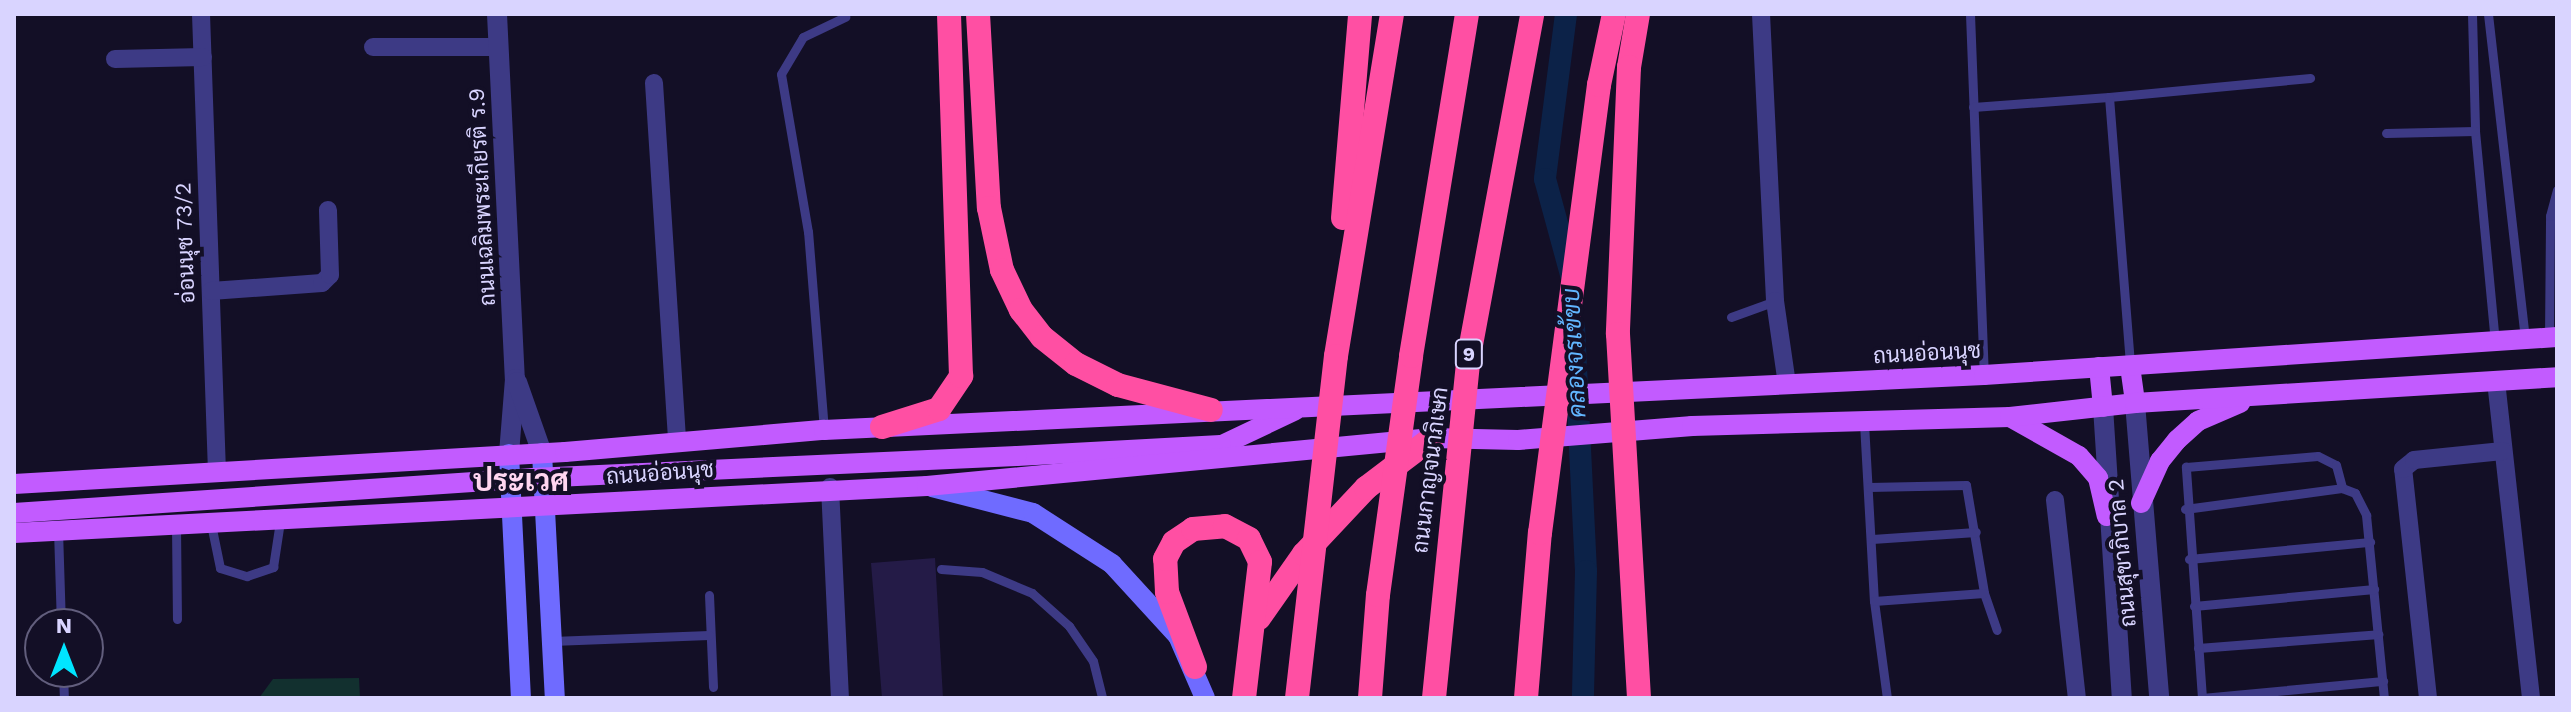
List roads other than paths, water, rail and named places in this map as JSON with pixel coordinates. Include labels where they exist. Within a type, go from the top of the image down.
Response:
[{"type":"highway","points":[[882,427],[939,409],[961,376],[949,14]]},
{"type":"highway","points":[[978,14],[989,208],[1002,270],[1021,310],[1042,337],[1076,364],[1118,385],[1211,410]]},
{"type":"highway","points":[[1297,698],[1336,356],[1360,14]]},
{"type":"highway","points":[[1336,356],[1392,14]]},
{"type":"highway","name":"ถนนกาญจนาภิเษก","points":[[1370,698],[1378,595],[1411,356],[1467,14]]},
{"type":"highway","name":"ถนนกาญจนาภิเษก","points":[[1434,698],[1468,361],[1532,14]]},
{"type":"highway","points":[[1526,698],[1540,533],[1599,85],[1614,14]]},
{"type":"highway","points":[[1638,14],[1629,67],[1618,334],[1639,698]]},
{"type":"highway","points":[[1250,634],[1310,546],[1366,488],[1432,438]]},
{"type":"highway","points":[[1195,667],[1163,569],[1174,542],[1193,529],[1234,529],[1258,553],[1260,583],[1250,634],[1244,698]]},
{"type":"main road","name":"ถนนอ่อนนุช","points":[[14,484],[217,469],[542,453],[824,430],[1984,375],[2553,337]]},
{"type":"main road","points":[[2130,366],[2135,403]]},
{"type":"main road","points":[[2099,367],[2103,407]]},
{"type":"main road","name":"ถนนอ่อนนุช","points":[[14,533],[545,506],[830,487],[927,486],[1432,438],[1518,440],[1692,426],[2010,417],[2135,403],[2557,377]]},
{"type":"main road","points":[[2141,503],[2160,461],[2177,440],[2198,421],[2255,396]]},
{"type":"main road","name":"ถนนอ่อนนุช","points":[[1222,445],[1299,408]]},
{"type":"main road","points":[[2010,417],[2079,456],[2098,478],[2107,516]]},
{"type":"main road","name":"ถนนอ่อนนุช","points":[[14,513],[533,478],[1222,445],[1308,450]]},
{"type":"main road","points":[[628,446],[606,462],[602,480],[614,495],[629,498]]},
{"type":"main road","name":"ถนนเฉลิมพระเกียรติ ร.9","points":[[542,453],[555,698]]},
{"type":"main road","name":"ถนนเฉลิมพระเกียรติ ร.9","points":[[509,454],[521,698]]},
{"type":"main road","points":[[419,459],[436,468],[448,484],[443,502],[422,512]]},
{"type":"main road","points":[[927,486],[1033,513],[1077,538],[1157,609],[1195,667],[1205,698]]},
{"type":"street","name":"อ่อนนุช 73/2","points":[[201,14],[217,469]]},
{"type":"street","name":"ถนนเฉลิมพระเกียรติ ร.9","points":[[497,14],[515,379],[509,454]]},
{"type":"street","points":[[1761,14],[1775,301],[1787,384]]},
{"type":"street","points":[[373,47],[499,47]]},
{"type":"street","points":[[115,59],[203,57]]},
{"type":"street","points":[[654,83],[677,441]]},
{"type":"street","points":[[211,291],[322,283],[330,275],[328,210]]},
{"type":"street","name":"ถนนเฉลิมพระเกียรติ ร.9","points":[[515,379],[542,453]]},
{"type":"street","points":[[2496,381],[2531,698]]},
{"type":"street","name":"ถนนสุขาภิบาล 2","points":[[2135,403],[2159,698]]},
{"type":"street","name":"ถนนสุขาภิบาล 2","points":[[2103,407],[2107,516],[2122,698]]},
{"type":"street","points":[[2428,698],[2403,469],[2414,460],[2503,451]]},
{"type":"street","points":[[830,487],[840,698]]},
{"type":"street","points":[[2055,500],[2077,698]]},
{"type":"lane","points":[[1970,14],[1984,375]]},
{"type":"lane","points":[[2472,14],[2475,131],[2495,342]]},
{"type":"lane","points":[[2488,14],[2525,339]]},
{"type":"lane","points":[[824,430],[808,232],[781,74],[803,37],[845,17]]},
{"type":"lane","points":[[1973,107],[2310,78]]},
{"type":"lane","points":[[2109,97],[2130,366]]},
{"type":"lane","points":[[2386,133],[2475,131]]},
{"type":"lane","points":[[2553,337],[2550,216],[2557,190]]},
{"type":"lane","points":[[1731,317],[1775,301]]},
{"type":"lane","points":[[1864,423],[1874,601],[1887,698]]},
{"type":"lane","points":[[2383,681],[2202,698],[2185,509],[2183,476],[2186,467],[2318,456],[2336,465],[2342,488],[2361,501],[2370,542],[2383,681],[2384,698]]},
{"type":"lane","points":[[1869,487],[1963,482],[1970,491],[1984,593],[1997,630]]},
{"type":"lane","points":[[2185,509],[2342,488]]},
{"type":"lane","points":[[211,521],[214,558],[220,568],[247,576],[273,567],[281,518]]},
{"type":"lane","points":[[176,523],[177,619]]},
{"type":"lane","points":[[58,530],[60,608]]},
{"type":"lane","points":[[1872,539],[1976,532]]},
{"type":"lane","points":[[2189,559],[2370,542]]},
{"type":"lane","points":[[941,569],[982,572],[1032,593],[1069,626],[1093,661],[1102,698]]},
{"type":"lane","points":[[2194,606],[2374,589]]},
{"type":"lane","points":[[1874,601],[1984,593]]},
{"type":"lane","points":[[709,595],[713,687]]},
{"type":"lane","points":[[2198,648],[2378,634]]},
{"type":"lane","points":[[552,641],[709,635]]},
{"type":"waterway","name":"คลองจรเข้ขบ","points":[[1566,14],[1545,179],[1571,275]]},
{"type":"waterway","name":"คลองจรเข้ขบ","points":[[1574,326],[1586,571],[1583,698]]},
{"type":"district","name":"ประเวศ","points":[[521,481]]}]
